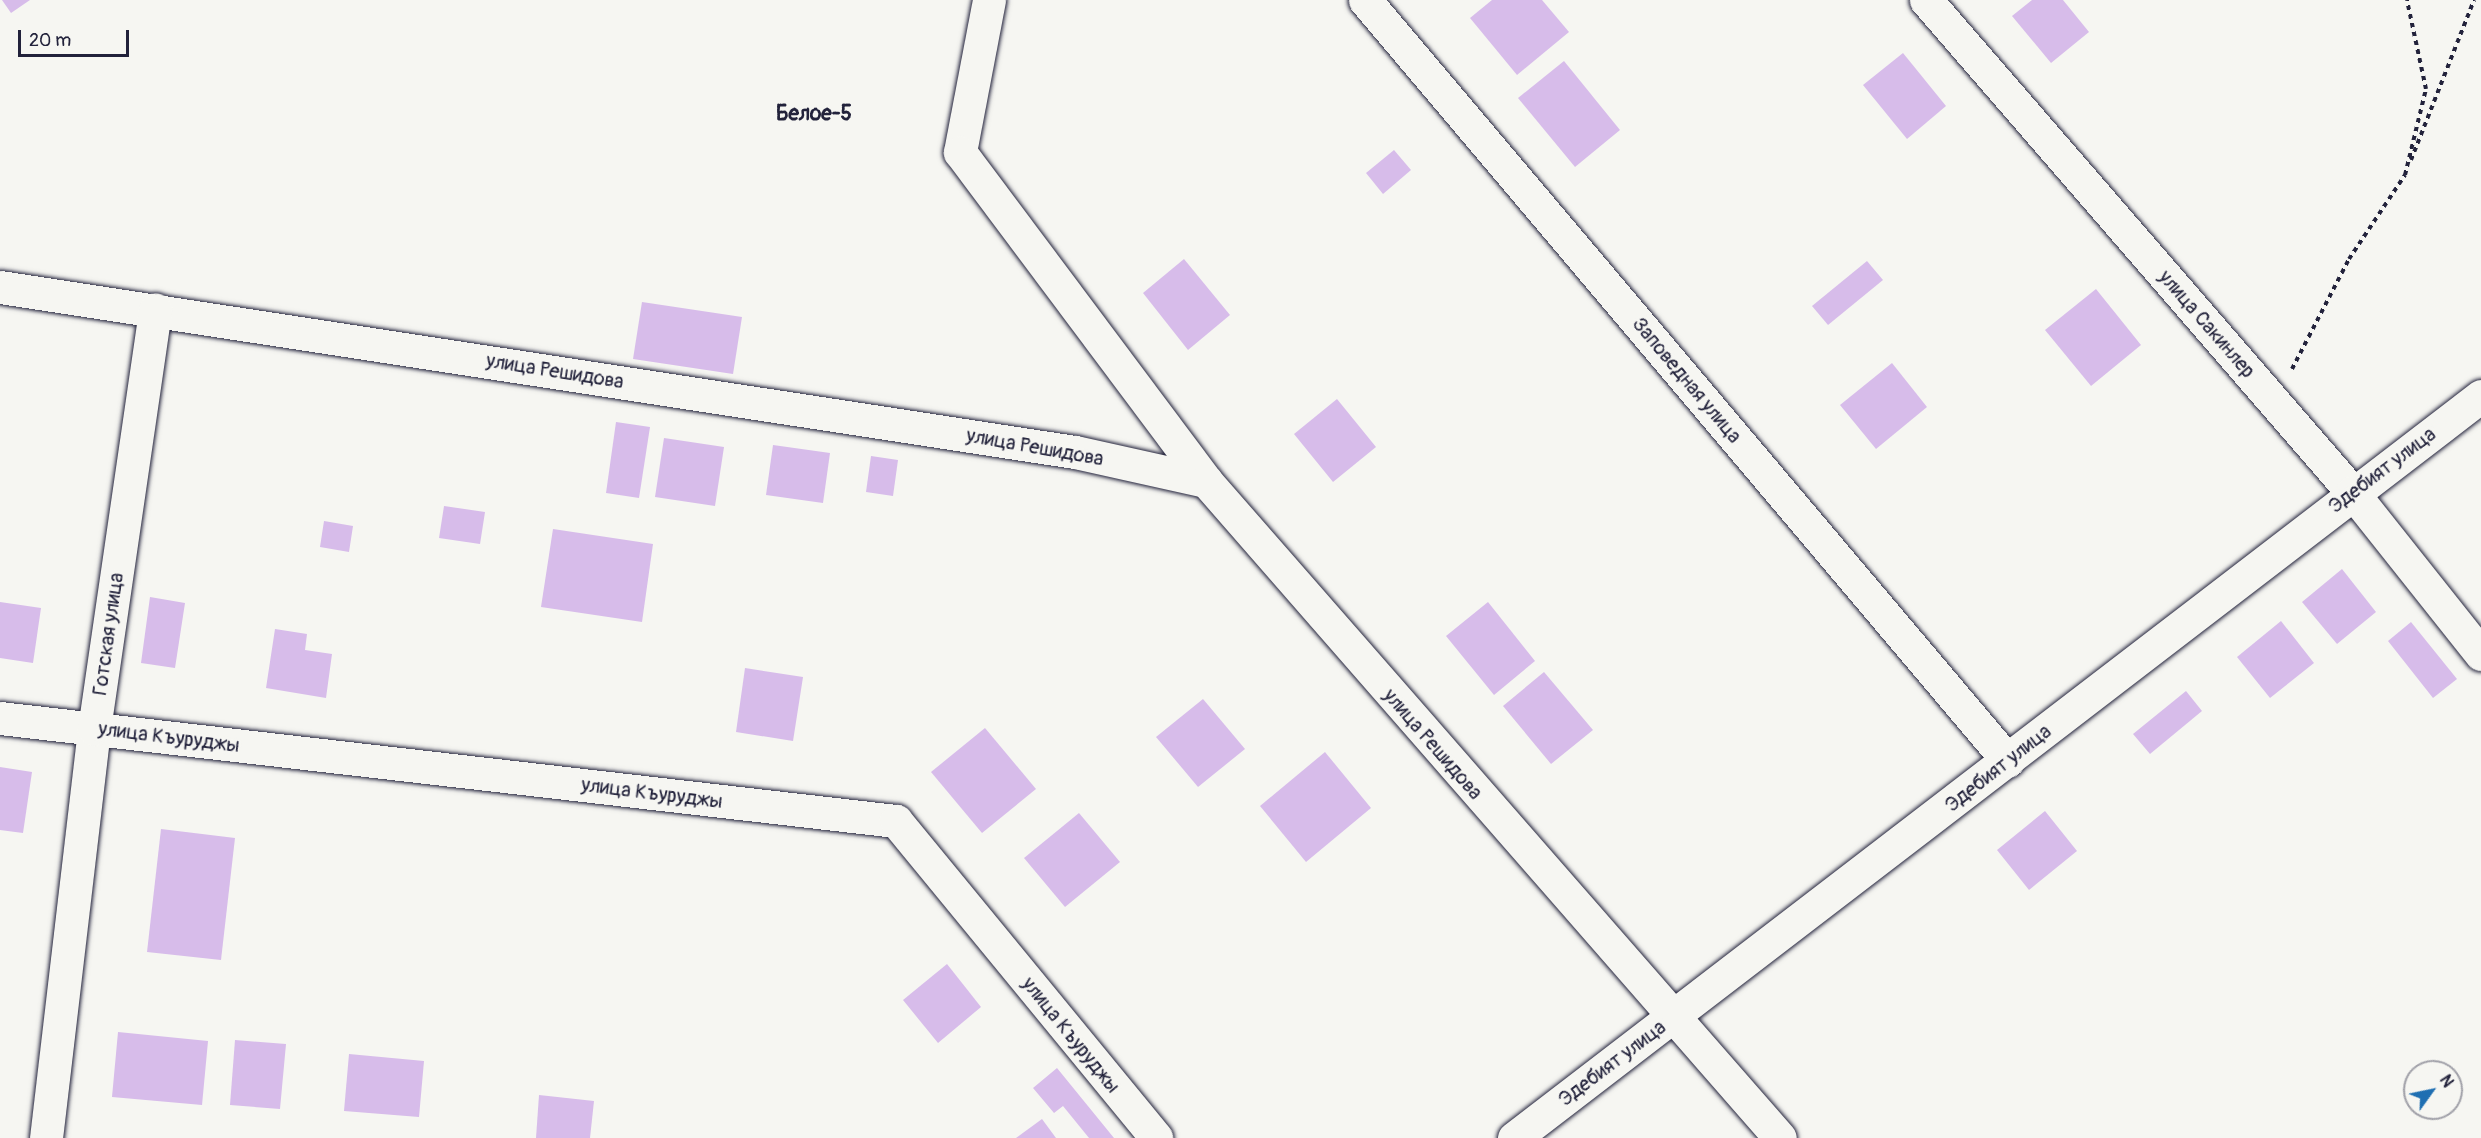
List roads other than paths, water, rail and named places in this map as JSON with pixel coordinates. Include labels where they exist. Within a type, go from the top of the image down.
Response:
[{"type":"street","points":[[989,0],[960,152],[1206,481]]},
{"type":"street","name":"Заповедная улица","points":[[1365,0],[2008,761]]},
{"type":"street","name":"улица Сакинлер","points":[[1926,0],[2352,492],[2481,654]]},
{"type":"street","name":"улица Решидова","points":[[0,287],[1076,452],[1206,481],[1672,1018],[1780,1138]]},
{"type":"street","name":"Готская улица","points":[[46,1138],[94,729],[155,309]]},
{"type":"street","name":"Эдебият улица","points":[[1514,1138],[2008,761],[2352,492],[2481,396]]},
{"type":"street","name":"улица Къуруджы","points":[[0,718],[896,821],[1156,1138]]},
{"type":"district","name":"Белое-5","points":[[814,114]]}]
